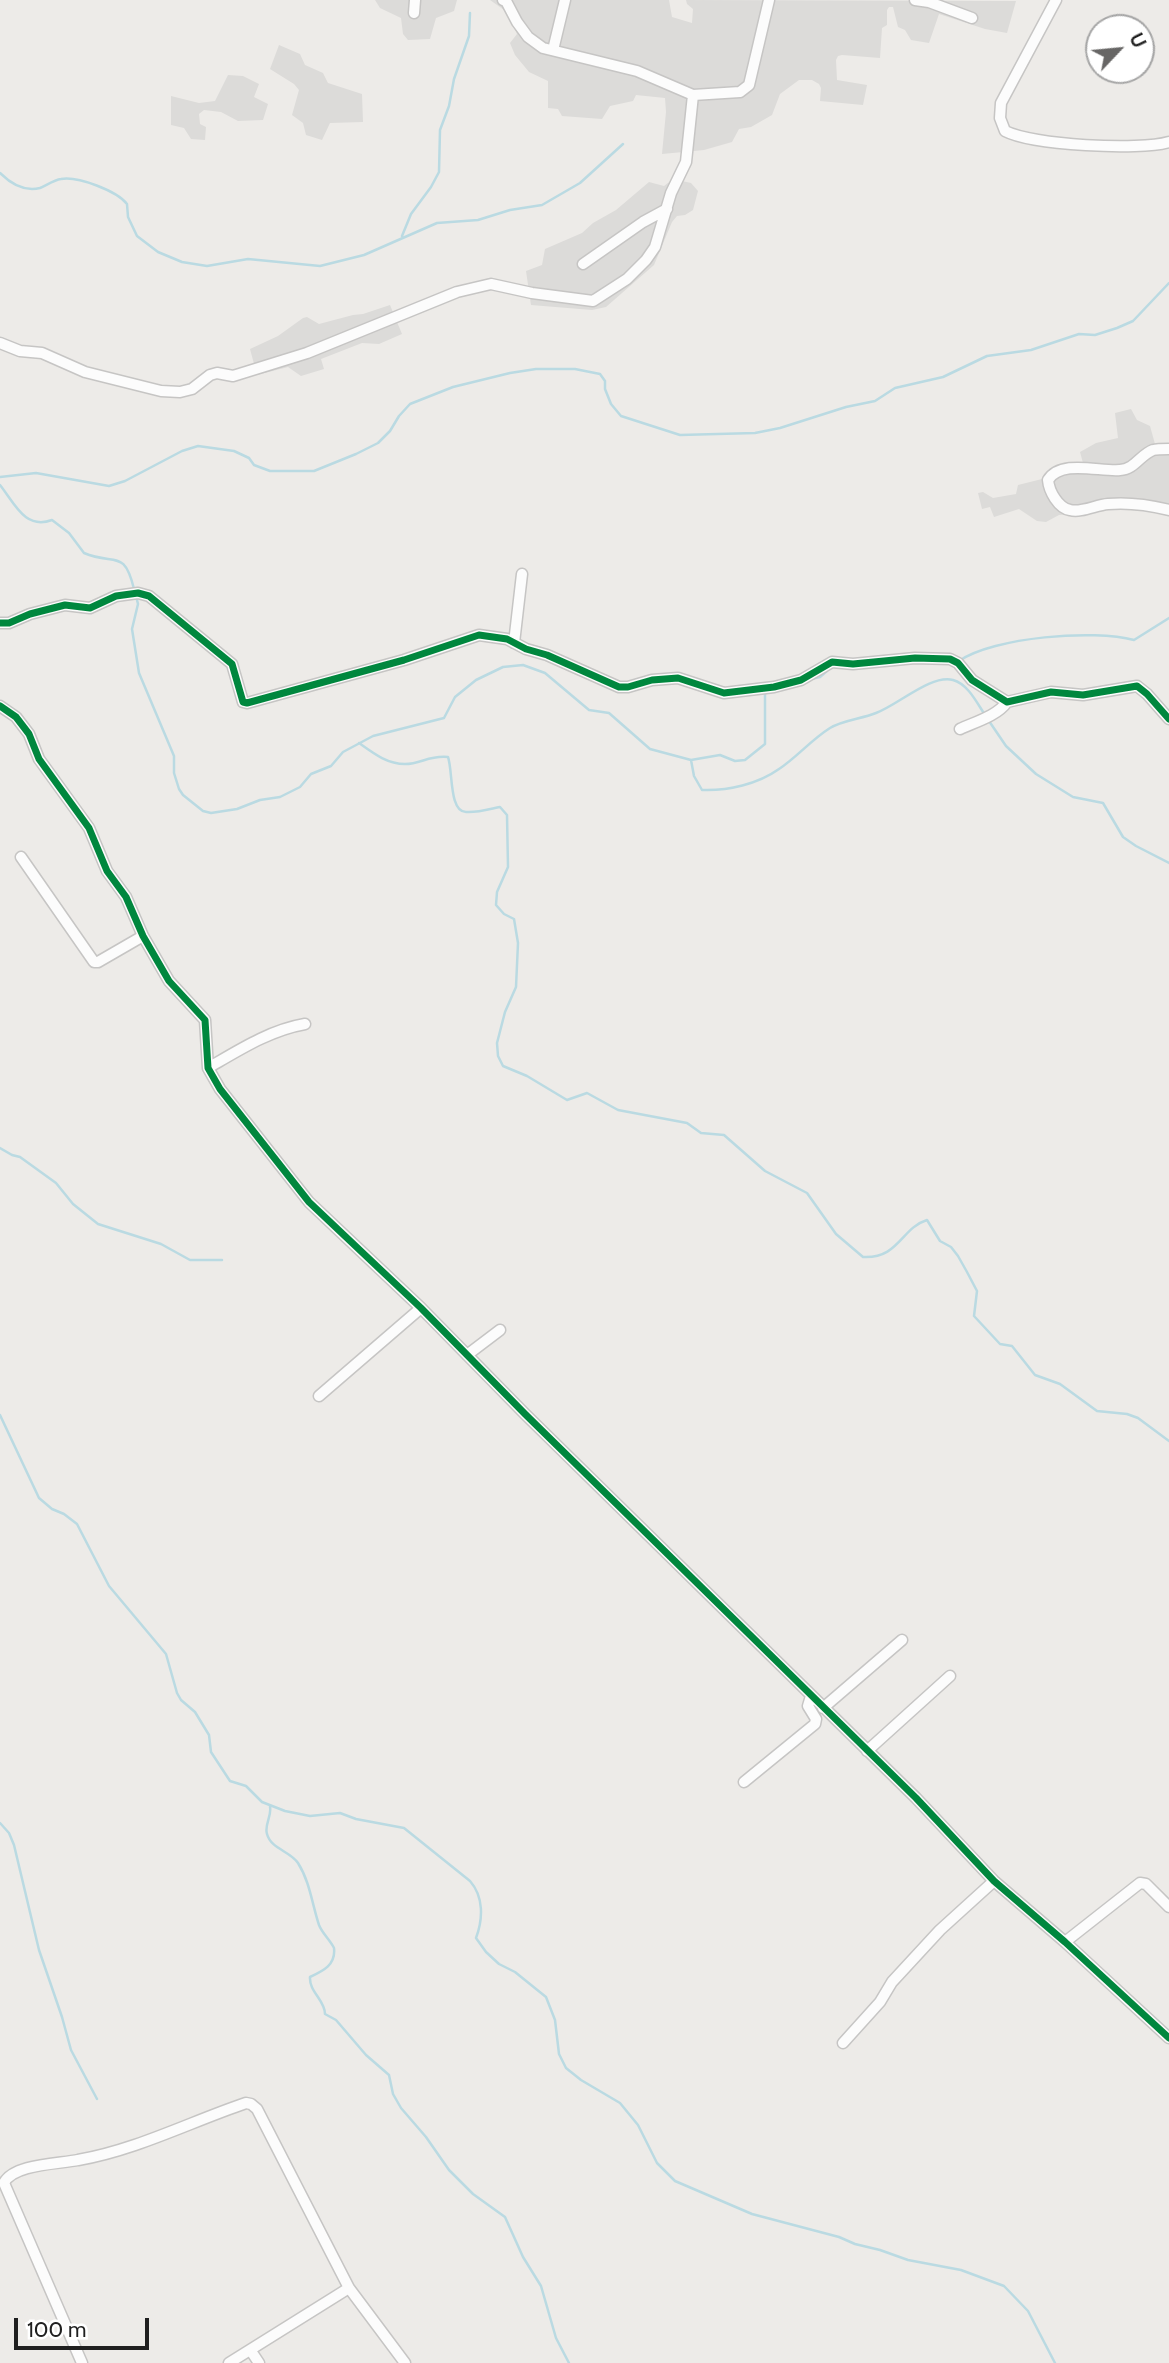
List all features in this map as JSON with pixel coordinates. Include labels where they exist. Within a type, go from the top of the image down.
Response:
[{"type":"street","points":[[414,13],[415,0]]},
{"type":"street","points":[[503,0],[528,37],[543,48],[637,71],[693,95],[740,92],[749,85],[769,0]]},
{"type":"street","points":[[553,50],[565,0]]},
{"type":"street","points":[[915,0],[929,2],[972,18]]},
{"type":"street","points":[[1056,0],[1002,103],[1000,118],[1005,131],[1022,137],[1105,146],[1138,148],[1169,142]]},
{"type":"street","points":[[0,343],[20,351],[41,353],[85,372],[161,391],[180,392],[192,389],[210,375],[217,373],[233,376],[307,353],[457,292],[480,286],[491,284],[532,293],[593,301],[627,279],[655,247],[671,193],[686,162],[693,95]]},
{"type":"street","points":[[583,264],[643,222],[667,209]]},
{"type":"street","points":[[1169,449],[1154,450],[1129,468],[1120,470],[1084,467],[1058,471],[1048,480],[1057,501],[1065,509],[1073,511],[1106,504],[1129,503],[1169,510]]},
{"type":"street","points":[[514,643],[522,574]]},
{"type":"street","points":[[0,623],[9,624],[30,614],[65,605],[90,608],[116,596],[138,593],[149,596],[232,664],[239,694],[243,702],[247,703],[404,660],[478,635],[507,639],[620,687],[678,678],[724,693],[774,687],[801,680],[832,662],[853,664],[915,658],[950,659],[958,663],[972,680],[1007,702]]},
{"type":"street","points":[[960,729],[1002,709],[1007,702],[1051,692],[1083,695],[1137,686],[1169,719]]},
{"type":"street","points":[[0,706],[16,717],[29,734],[39,759],[89,828],[107,871],[126,897],[143,936],[176,991],[196,1007],[205,1020],[205,1054],[208,1068],[220,1088],[309,1202],[421,1308],[916,1798],[994,1881],[1169,2038]]},
{"type":"street","points":[[21,857],[94,962],[143,936]]},
{"type":"street","points":[[208,1068],[247,1045],[287,1027],[305,1024]]},
{"type":"street","points":[[319,1396],[421,1308]]},
{"type":"street","points":[[467,1354],[500,1330]]},
{"type":"street","points":[[823,1708],[902,1640]]},
{"type":"street","points":[[867,1751],[950,1676]]},
{"type":"street","points":[[744,1782],[815,1724],[816,1719],[807,1704],[811,1696]]},
{"type":"street","points":[[843,2043],[880,2002],[892,1982],[940,1930],[994,1881]]},
{"type":"street","points":[[1065,1942],[1140,1882],[1146,1884],[1169,1907]]},
{"type":"street","points":[[82,2363],[2,2183],[8,2175],[26,2168],[109,2153],[228,2109],[251,2104],[257,2109],[349,2288],[403,2360],[389,2363]]},
{"type":"street","points":[[229,2363],[349,2288]]},
{"type":"street","points":[[251,2351],[259,2363]]},
{"type":"shaded area","points":[[375,0],[457,0],[454,11],[436,18],[430,39],[408,40],[403,34],[401,18],[380,8]]},
{"type":"shaded area","points":[[490,0],[669,0],[672,17],[692,23],[693,9],[686,0],[1016,1],[1007,33],[939,14],[929,43],[911,40],[905,30],[898,27],[893,7],[889,7],[887,25],[882,28],[880,58],[842,55],[836,60],[837,80],[867,85],[863,105],[820,101],[819,84],[812,80],[799,80],[780,94],[772,115],[751,127],[739,129],[732,142],[704,150],[662,154],[665,98],[636,95],[633,101],[610,106],[602,119],[562,116],[558,109],[548,108],[548,81],[529,72],[515,55],[510,43],[517,34],[507,12]]},
{"type":"shaded area","points":[[279,45],[300,54],[305,65],[323,73],[328,83],[362,94],[363,122],[330,123],[322,140],[306,135],[303,123],[292,115],[299,90],[270,69]]},
{"type":"shaded area","points":[[228,75],[243,76],[259,84],[254,97],[268,104],[263,120],[238,121],[221,112],[204,110],[199,114],[200,124],[206,127],[205,140],[191,139],[184,128],[171,125],[171,96],[199,103],[215,101]]},
{"type":"shaded area","points":[[673,179],[691,183],[698,191],[693,210],[677,216],[672,222],[654,265],[606,307],[592,310],[531,305],[526,271],[542,265],[545,249],[582,233],[593,223],[616,210],[649,182],[664,186]]},
{"type":"shaded area","points":[[390,305],[402,334],[379,344],[362,343],[321,359],[324,369],[301,376],[288,367],[257,375],[250,349],[278,336],[303,318],[307,317],[319,324]]},
{"type":"shaded area","points":[[1131,409],[1137,420],[1150,426],[1155,444],[1169,443],[1169,516],[1147,511],[1095,508],[1059,515],[1046,522],[1037,521],[1019,509],[994,517],[990,507],[982,509],[978,493],[983,492],[993,498],[1016,494],[1018,485],[1083,463],[1080,452],[1096,443],[1118,438],[1115,413]]},
{"type":"waterway","points":[[402,236],[411,214],[439,172],[440,130],[469,36],[470,13]]},
{"type":"waterway","points":[[0,173],[13,183],[28,189],[68,179],[87,182],[106,190],[127,204],[128,217],[137,236],[158,252],[182,262],[207,266],[248,259],[320,266],[364,255],[437,223],[478,220],[510,210],[542,205],[580,183],[623,144]]},
{"type":"waterway","points":[[0,477],[36,473],[109,486],[198,446],[234,451],[249,458],[254,465],[270,471],[314,471],[378,443],[410,404],[453,387],[536,369],[575,369],[600,374],[605,381],[611,404],[621,416],[680,435],[755,433],[875,401],[895,388],[943,377],[987,356],[1031,350],[1079,334],[1095,335],[1117,328],[1133,321],[1169,283]]},
{"type":"waterway","points":[[0,485],[28,518],[43,522],[52,520],[69,533],[84,553],[122,563],[134,589]]},
{"type":"waterway","points":[[136,596],[138,604],[132,629],[139,673],[174,756],[174,773],[179,789],[203,811],[211,813],[280,797],[300,787],[311,774],[331,766],[343,752],[373,736],[444,718],[455,697],[476,680],[503,667],[523,665],[545,673],[589,710],[609,713],[650,749],[691,760],[694,776],[702,790],[732,788],[762,779],[786,764],[830,728],[876,713],[925,686],[944,679],[963,685],[985,715]]},
{"type":"waterway","points":[[959,661],[995,646],[1045,637],[1095,635],[1134,640],[1169,618]]},
{"type":"waterway","points":[[811,679],[820,677],[827,671]]},
{"type":"waterway","points":[[691,760],[720,755],[735,761],[745,760],[765,744],[765,693],[768,692]]},
{"type":"waterway","points":[[989,721],[1006,746],[1036,774],[1073,797],[1103,803],[1123,837],[1169,863]]},
{"type":"waterway","points":[[359,743],[380,757],[398,764],[448,757],[454,798],[461,810],[475,812],[500,807],[507,815],[508,867],[497,892],[496,905],[504,914],[514,919],[518,943],[516,987],[505,1012],[497,1043],[498,1056],[503,1066],[527,1076],[567,1100],[587,1093],[618,1110],[687,1123],[701,1133],[724,1135],[765,1171],[807,1193],[836,1234],[863,1257],[885,1253],[911,1229],[927,1220],[940,1241],[951,1247],[958,1256],[977,1291],[974,1316],[1000,1344],[1012,1346],[1035,1375],[1060,1384],[1097,1411],[1138,1418],[1169,1441]]},
{"type":"waterway","points":[[0,1148],[20,1157],[56,1183],[73,1204],[98,1224],[161,1244],[190,1260],[222,1260]]},
{"type":"waterway","points":[[0,1415],[39,1498],[77,1524],[109,1586],[166,1654],[177,1693],[195,1712],[209,1735],[211,1752],[230,1781],[246,1786],[262,1802],[285,1811],[310,1816],[340,1813],[356,1819],[404,1828],[470,1881],[478,1894],[481,1908],[476,1938],[499,1964],[515,1972],[546,1997],[555,2020],[559,2054],[566,2068],[620,2103],[638,2125],[657,2163],[675,2181],[752,2214],[839,2237],[908,2260],[961,2270],[1004,2286],[1028,2311],[1055,2363]]},
{"type":"waterway","points":[[270,1807],[266,1831],[269,1839],[298,1863],[308,1885],[319,1925],[334,1948],[331,1963],[310,1977],[325,2014],[336,2020],[366,2055],[389,2075],[393,2094],[401,2108],[449,2170],[473,2194],[505,2217],[523,2257],[541,2286],[556,2338],[569,2363]]},
{"type":"waterway","points":[[0,1823],[9,1833],[14,1845],[39,1950],[71,2050],[97,2099]]},
{"type":"cycle path","points":[[0,623],[9,623],[30,614],[65,605],[90,608],[116,596],[138,593],[149,596],[232,664],[243,702],[247,703],[404,660],[479,635],[507,639],[619,687],[678,678],[724,693],[774,687],[801,680],[832,662],[853,664],[915,658],[950,659],[958,663],[972,680],[1007,702],[1051,692],[1083,695],[1137,686],[1169,719]]},
{"type":"cycle path","points":[[0,706],[16,717],[29,734],[39,759],[89,828],[107,871],[126,897],[143,936],[169,981],[205,1020],[208,1068],[220,1089],[309,1202],[421,1308],[525,1414],[916,1798],[994,1881],[1169,2038]]}]
